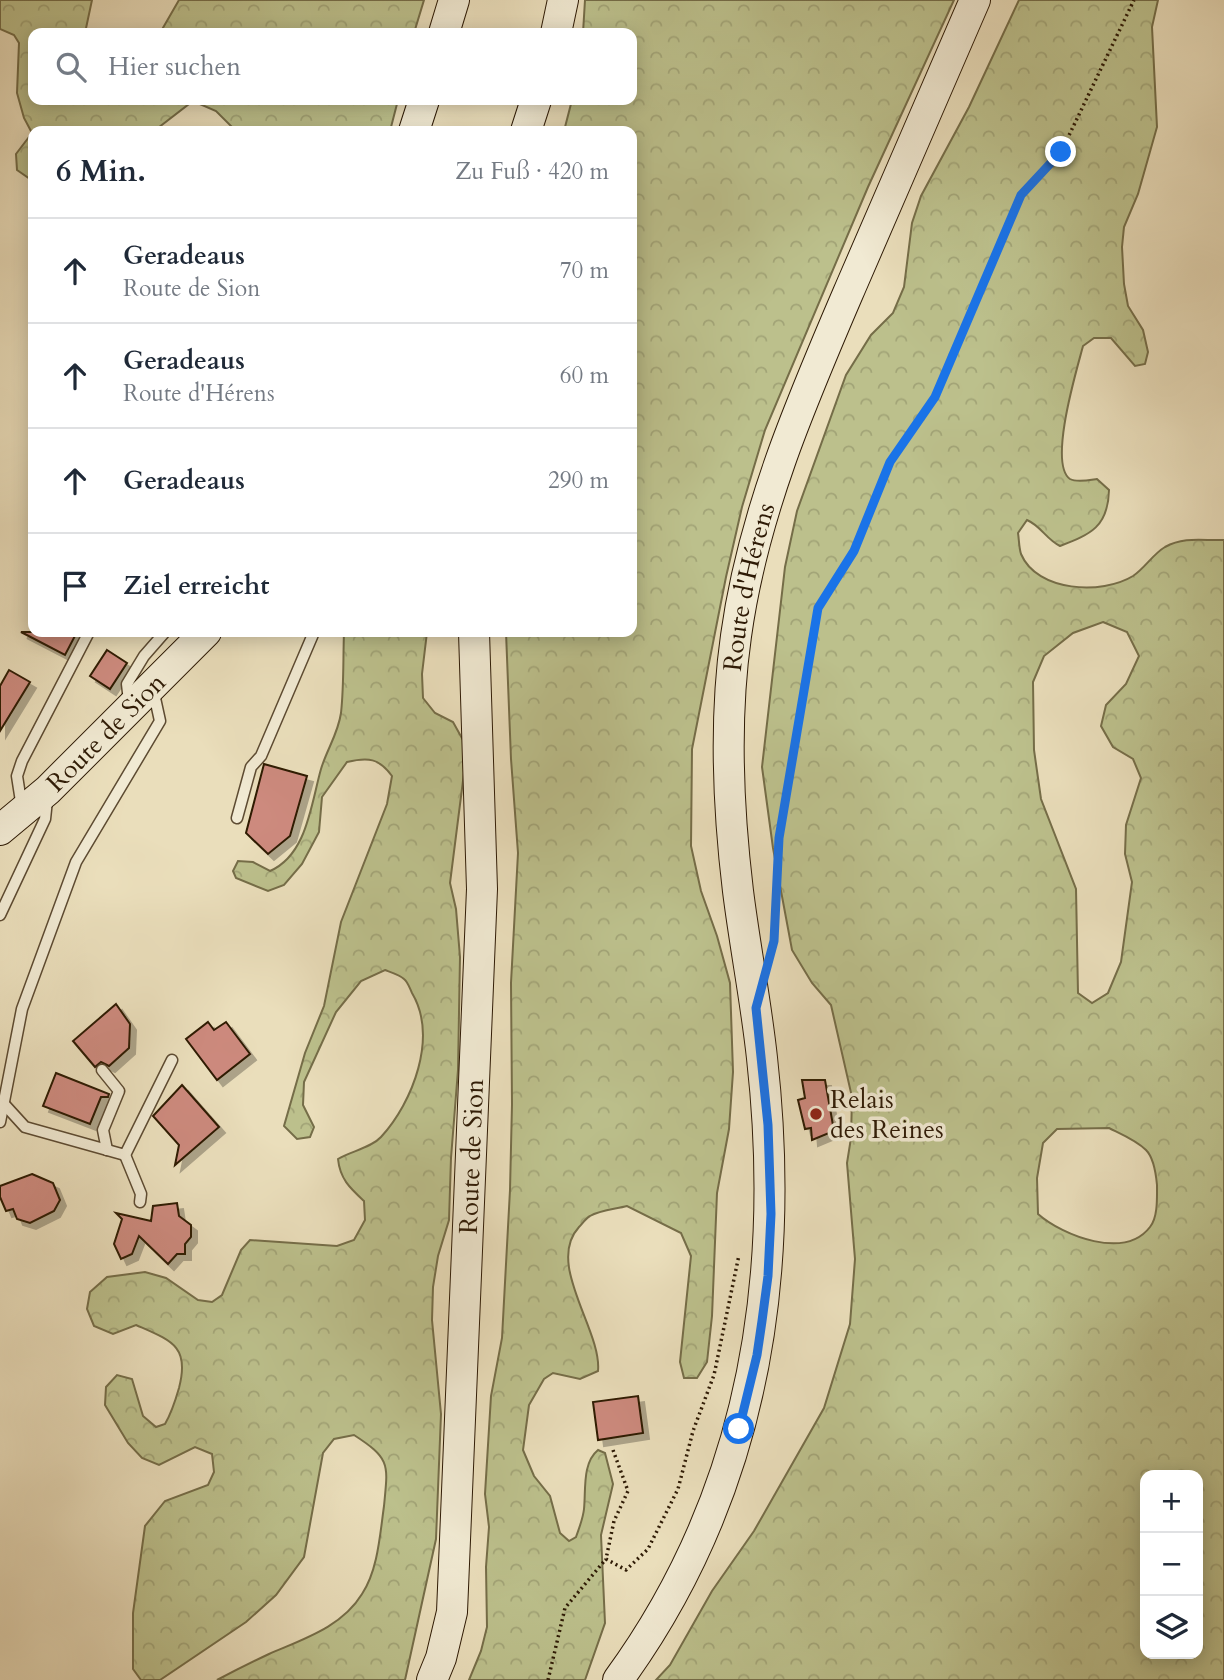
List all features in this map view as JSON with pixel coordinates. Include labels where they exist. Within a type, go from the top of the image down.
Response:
[{"type":"main road","points":[[446,28],[454,0]]},
{"type":"main road","points":[[557,28],[563,0]]},
{"type":"main road","name":"Route d'Hérens","points":[[618,1680],[665,1605],[708,1518],[748,1396],[757,1355],[768,1276],[771,1214],[763,1060],[738,890],[730,774],[730,696],[743,593],[759,525],[792,428],[975,0]]},
{"type":"main road","points":[[416,126],[422,105]]},
{"type":"main road","points":[[528,126],[534,105]]},
{"type":"main road","name":"Route de Sion","points":[[0,830],[48,790],[201,637]]},
{"type":"main road","name":"Route de Sion","points":[[432,1680],[441,1658],[452,1612],[481,917],[474,637]]},
{"type":"lane","points":[[23,811],[17,776],[22,761],[86,637]]},
{"type":"lane","points":[[130,708],[127,684],[161,637]]},
{"type":"lane","points":[[237,817],[251,767],[261,756],[312,637]]},
{"type":"lane","points":[[0,1122],[2,1100],[22,1009],[76,863],[160,721],[153,686]]},
{"type":"lane","points":[[0,915],[45,819],[48,790]]},
{"type":"lane","points":[[140,1202],[141,1194],[125,1155],[172,1060]]},
{"type":"lane","points":[[102,1070],[119,1091],[103,1130],[107,1150]]},
{"type":"lane","points":[[2,1100],[25,1127],[125,1155]]},
{"type":"path","points":[[770,954],[774,941],[779,838],[818,608],[854,551],[890,462],[935,397],[1021,195],[1061,152],[1134,0]]},
{"type":"path","points":[[606,1559],[626,1570],[648,1549],[678,1489],[693,1431],[714,1375],[740,1251]]},
{"type":"path","points":[[548,1680],[565,1608],[606,1559],[614,1521],[628,1491],[613,1450]]},
{"type":"green space","points":[[0,0],[92,0],[86,28],[28,28],[28,105],[188,105],[160,126],[28,126],[17,93],[19,43],[14,35],[0,29]]},
{"type":"green space","points":[[179,0],[424,0],[416,28],[163,28]]},
{"type":"green space","points":[[585,0],[954,0],[868,187],[765,430],[742,507],[692,749],[691,846],[701,891],[730,983],[733,1072],[729,1129],[717,1193],[712,1316],[707,1362],[697,1378],[684,1378],[680,1362],[691,1256],[681,1233],[627,1206],[598,1212],[587,1218],[570,1242],[568,1259],[577,1298],[592,1336],[598,1371],[580,1379],[553,1373],[544,1379],[529,1405],[523,1450],[534,1476],[550,1496],[560,1533],[569,1541],[576,1537],[583,1516],[589,1462],[598,1450],[605,1453],[613,1484],[601,1535],[605,1623],[585,1680],[469,1680],[487,1627],[486,1567],[489,1527],[485,1494],[491,1396],[502,1338],[510,1190],[511,983],[518,853],[506,637],[637,637],[637,126],[565,126],[571,105],[637,105],[637,28],[583,28]]},
{"type":"green space","points":[[1019,0],[1158,0],[1152,27],[1157,127],[1138,194],[1124,227],[1122,247],[1128,306],[1143,330],[1148,352],[1145,364],[1135,366],[1111,338],[1094,338],[1083,346],[1070,394],[1062,455],[1064,470],[1070,479],[1097,479],[1109,490],[1105,513],[1089,533],[1060,546],[1027,520],[1018,533],[1021,554],[1029,567],[1055,583],[1088,587],[1105,586],[1133,576],[1161,550],[1172,544],[1187,540],[1224,540],[1224,1680],[656,1680],[670,1665],[712,1591],[754,1531],[824,1408],[850,1324],[855,1259],[847,1163],[851,1138],[852,1097],[831,1005],[812,983],[792,950],[773,848],[762,767],[785,567],[797,511],[846,375],[871,335],[893,313],[904,287],[912,223],[921,196],[969,107]],"holes":[[[1103,622],[1127,632],[1139,656],[1126,684],[1106,705],[1101,726],[1113,747],[1133,759],[1141,778],[1126,825],[1125,854],[1132,882],[1121,962],[1108,993],[1092,1003],[1078,993],[1076,889],[1041,799],[1034,750],[1033,682],[1044,656],[1073,633]],[[1109,1128],[1133,1140],[1149,1153],[1156,1176],[1153,1223],[1139,1237],[1125,1242],[1094,1241],[1078,1236],[1038,1214],[1037,1178],[1043,1143],[1057,1129]]]},
{"type":"green space","points":[[202,105],[397,105],[391,126],[231,126],[216,111]]},
{"type":"green space","points":[[28,138],[28,178],[17,170],[16,154]]},
{"type":"green space","points":[[344,637],[426,637],[422,674],[423,698],[435,713],[453,722],[463,740],[464,773],[450,883],[456,909],[460,957],[458,1070],[449,1220],[438,1256],[433,1287],[432,1320],[441,1414],[436,1539],[405,1680],[217,1680],[333,1624],[354,1605],[372,1574],[384,1506],[386,1471],[375,1450],[354,1435],[334,1439],[323,1453],[304,1557],[276,1595],[246,1622],[160,1680],[141,1680],[133,1669],[133,1613],[145,1526],[165,1501],[208,1485],[214,1472],[212,1454],[195,1447],[159,1465],[142,1458],[128,1443],[105,1405],[106,1387],[117,1375],[132,1379],[143,1416],[156,1427],[165,1424],[182,1374],[180,1354],[168,1341],[136,1325],[113,1334],[94,1326],[87,1309],[90,1292],[107,1277],[145,1272],[166,1278],[198,1300],[212,1302],[222,1295],[241,1250],[250,1240],[337,1246],[354,1240],[365,1220],[364,1201],[343,1178],[338,1159],[372,1144],[393,1123],[412,1088],[422,1049],[423,1029],[419,1010],[405,980],[385,970],[361,981],[336,1012],[304,1082],[303,1105],[314,1127],[310,1137],[297,1139],[284,1126],[305,1053],[324,1006],[341,922],[387,804],[392,776],[378,762],[372,760],[347,762],[322,797],[319,832],[302,864],[284,885],[268,891],[236,878],[233,871],[238,861],[253,862],[270,871],[292,853],[300,841],[321,769],[340,721]]},
{"type":"building","points":[[31,637],[74,637],[65,655]]},
{"type":"building","points":[[107,650],[127,663],[110,689],[90,676]]},
{"type":"building","points":[[9,670],[30,682],[0,731],[0,686]]},
{"type":"building","points":[[264,764],[307,776],[290,836],[268,854],[246,833]]},
{"type":"building","points":[[116,1004],[130,1024],[129,1048],[109,1066],[101,1062],[95,1067],[73,1041]]},
{"type":"building","points":[[208,1022],[214,1030],[226,1022],[250,1054],[217,1080],[186,1039]]},
{"type":"building","points":[[56,1073],[109,1094],[108,1097],[101,1097],[90,1124],[43,1106]]},
{"type":"building","name":"Relais des Reines","points":[[802,1080],[825,1080],[834,1131],[812,1140],[811,1128],[805,1129],[798,1100],[805,1098]]},
{"type":"building","points":[[182,1085],[219,1127],[175,1165],[179,1145],[153,1116]]},
{"type":"building","points":[[32,1174],[53,1183],[60,1200],[54,1211],[30,1223],[17,1219],[13,1209],[6,1211],[0,1197],[0,1186]]},
{"type":"building","points":[[177,1203],[179,1216],[191,1225],[191,1237],[185,1244],[185,1254],[177,1254],[168,1264],[139,1236],[132,1254],[121,1259],[114,1244],[122,1219],[116,1213],[151,1221],[153,1206]]},
{"type":"building","points":[[638,1396],[643,1433],[598,1440],[593,1402]]},
{"type":"place","name":"Relais des Reines","points":[[816,1114]]},
{"type":"route","points":[[739,1429],[757,1355],[768,1276],[771,1214],[768,1125],[756,1008],[774,941],[779,838],[818,608],[854,551],[890,462],[935,397],[1021,195],[1061,152]]}]
